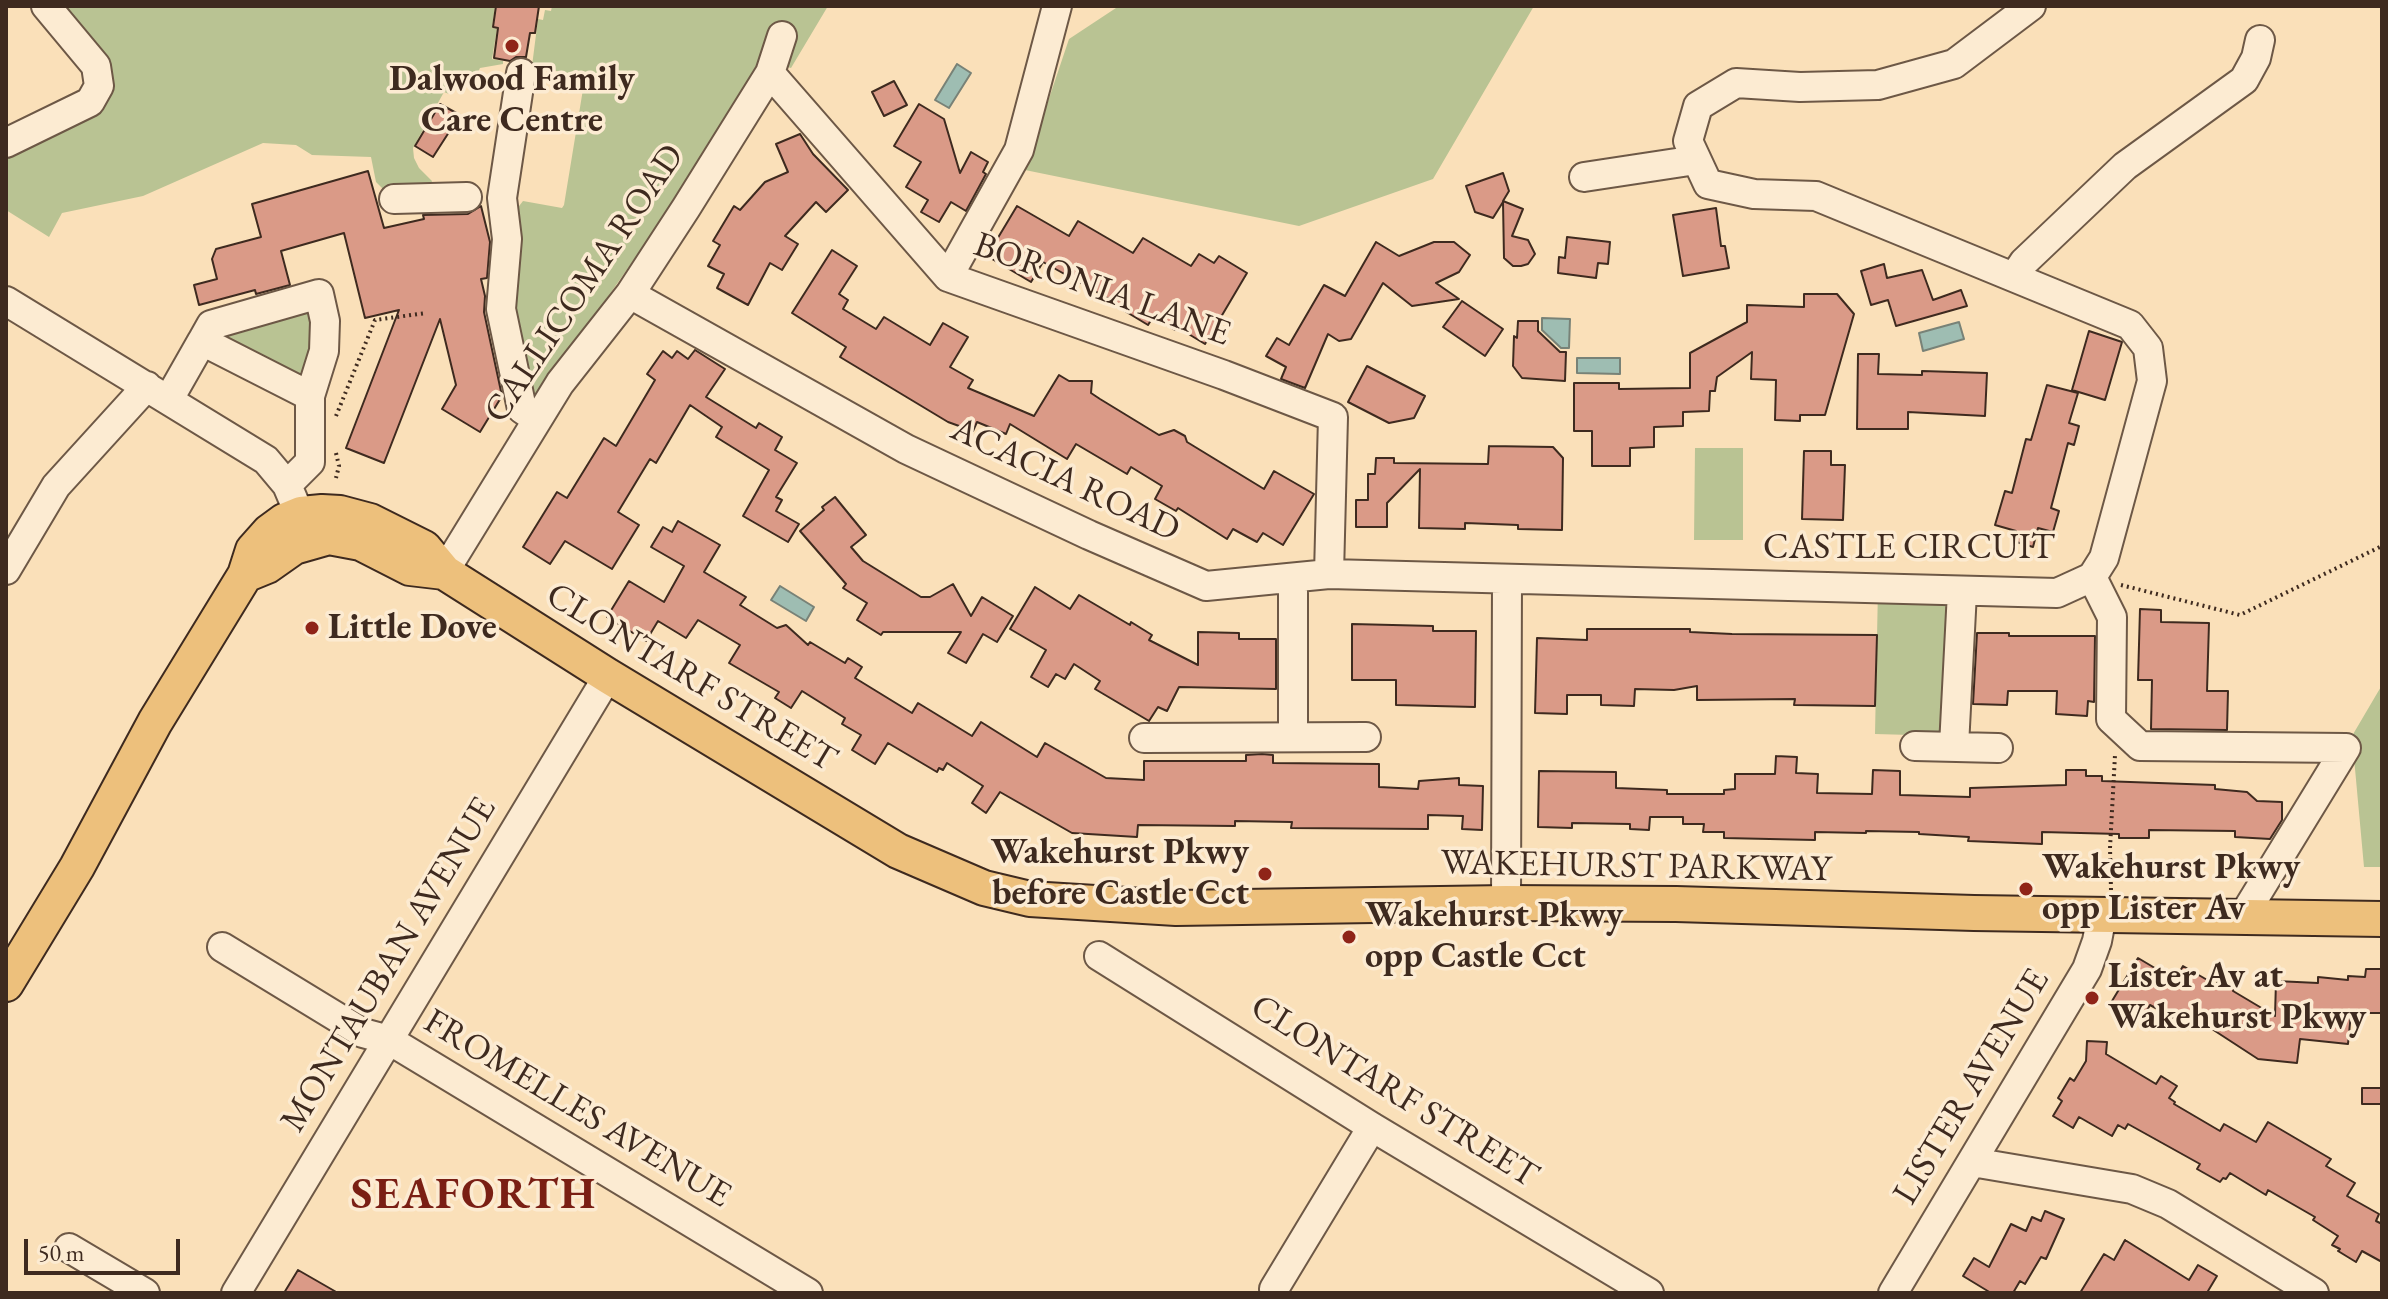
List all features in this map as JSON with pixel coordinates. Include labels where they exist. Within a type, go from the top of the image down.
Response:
[{"type":"main road","name":"CLONTARF STREET","points":[[299,513],[340,513],[370,521],[424,548],[444,572],[608,676],[898,851]]},
{"type":"main road","points":[[6,984],[83,855],[155,722],[245,575],[253,550],[269,532],[299,513]]},
{"type":"main road","name":"WAKEHURST PARKWAY","points":[[898,851],[984,888],[1030,899],[1176,908],[1506,903],[2107,902],[2242,918],[2382,919]]},
{"type":"street","points":[[6,143],[90,102],[99,86],[96,66],[46,6]]},
{"type":"street","points":[[948,277],[1019,150],[1057,6]]},
{"type":"street","points":[[1584,177],[1696,160],[1688,141],[1698,106],[1736,83],[1800,87],[1878,85],[1954,64],[2031,6]]},
{"type":"street","name":"CALLICOMA ROAD","points":[[444,572],[560,383],[630,294],[770,73],[782,36]]},
{"type":"street","points":[[2014,277],[2024,262],[2125,166],[2244,80],[2256,58],[2260,40]]},
{"type":"street","points":[[521,73],[503,194],[507,239],[501,309],[522,409],[537,419]]},
{"type":"street","name":"BORONIA LANE","points":[[770,73],[948,277],[1333,417],[1329,574]]},
{"type":"street","name":"CASTLE CIRCUIT","points":[[1507,580],[2057,593],[2092,577],[2104,558],[2152,381],[2148,348],[2130,325],[1816,196],[1754,194],[1708,184],[1696,160]]},
{"type":"street","points":[[436,184],[467,197]]},
{"type":"street","points":[[394,199],[503,194]]},
{"type":"street","points":[[6,570],[56,486],[158,393],[202,341],[211,325],[319,294],[325,321],[324,351],[310,396],[310,462],[299,513]]},
{"type":"street","name":"ACACIA ROAD","points":[[630,294],[906,449],[1206,586],[1329,574],[1507,580]]},
{"type":"street","points":[[6,301],[266,460],[299,513]]},
{"type":"street","points":[[202,341],[310,396]]},
{"type":"street","points":[[2092,577],[2112,617],[2111,719],[2140,746],[2346,748],[2242,918]]},
{"type":"street","points":[[1293,578],[1293,737]]},
{"type":"street","points":[[1506,903],[1507,580]]},
{"type":"street","points":[[1954,746],[1962,592]]},
{"type":"street","name":"MONTAUBAN AVENUE","points":[[236,1293],[608,676]]},
{"type":"street","points":[[1144,738],[1366,737]]},
{"type":"street","points":[[1915,746],[1998,748]]},
{"type":"street","name":"LISTER AVENUE","points":[[1893,1293],[2087,969],[2107,902]]},
{"type":"street","name":"FROMELLES AVENUE","points":[[222,947],[363,1033],[389,1040],[808,1293]]},
{"type":"street","name":"CLONTARF STREET","points":[[1099,956],[1372,1127],[1649,1293]]},
{"type":"street","points":[[1274,1289],[1372,1127]]},
{"type":"street","points":[[1972,1162],[2132,1189],[2168,1204],[2314,1293]]},
{"type":"street","points":[[69,1248],[145,1293]]},
{"type":"path","points":[[335,418],[375,320],[426,313]]},
{"type":"path","points":[[335,450],[339,466],[336,478]]},
{"type":"path","points":[[2092,577],[2240,615],[2382,546]]},
{"type":"path","points":[[2107,902],[2117,725]]},
{"type":"green space","points":[[62,6],[495,6],[492,28],[497,29],[492,59],[503,61],[503,64],[480,68],[474,81],[460,74],[449,94],[444,92],[413,148],[419,168],[432,181],[429,189],[384,190],[376,182],[371,157],[312,155],[296,145],[263,143],[143,196],[62,213],[49,237],[6,210],[6,153],[108,93],[112,75],[107,60]]},
{"type":"green space","points":[[552,6],[828,6],[791,68],[761,60],[656,228],[530,408],[511,318],[516,210],[523,201],[562,208],[564,205],[585,77],[532,66],[538,19],[543,20],[545,10],[551,11]]},
{"type":"green space","points":[[1119,6],[1534,6],[1433,179],[1299,226],[1025,170],[1069,39]]},
{"type":"green space","points":[[311,309],[316,349],[306,385],[212,341],[215,329]]},
{"type":"green space","points":[[1695,448],[1743,448],[1743,540],[1694,540]]},
{"type":"green space","points":[[1878,588],[1951,592],[1947,736],[1875,734]]},
{"type":"green space","points":[[2382,685],[2382,867],[2364,867],[2352,736]]},
{"type":"water","points":[[957,64],[971,73],[949,108],[935,100]]},
{"type":"water","points":[[1542,318],[1570,319],[1569,348],[1561,348],[1542,330]]},
{"type":"water","points":[[1959,322],[1964,339],[1923,351],[1919,333]]},
{"type":"water","points":[[1577,358],[1620,358],[1620,374],[1577,373]]},
{"type":"water","points":[[780,586],[814,607],[806,621],[771,600]]},
{"type":"building","name":"Dalwood Family Care Centre","points":[[496,6],[539,6],[535,33],[530,33],[526,57],[516,57],[510,61],[494,58],[498,28],[493,27]]},
{"type":"building","points":[[894,81],[907,105],[884,116],[872,92]]},
{"type":"building","points":[[440,104],[460,115],[433,157],[415,146]]},
{"type":"building","points":[[919,104],[944,119],[960,173],[971,152],[988,162],[983,172],[986,174],[966,211],[951,202],[939,222],[921,212],[928,200],[906,187],[921,162],[894,146]]},
{"type":"building","points":[[800,134],[813,154],[848,190],[826,212],[816,202],[785,236],[798,244],[782,270],[770,263],[748,305],[717,288],[724,274],[708,266],[720,245],[713,241],[734,206],[740,210],[765,182],[788,172],[776,144]]},
{"type":"building","points":[[368,171],[384,228],[424,219],[423,215],[468,214],[481,206],[490,242],[487,278],[481,279],[485,296],[484,312],[502,396],[480,432],[442,409],[456,385],[440,319],[384,463],[346,448],[399,310],[365,318],[344,233],[281,251],[290,285],[256,294],[255,290],[199,305],[194,285],[217,279],[212,259],[216,249],[261,237],[252,204]]},
{"type":"building","points":[[1503,173],[1509,191],[1503,201],[1523,209],[1512,236],[1528,240],[1535,254],[1528,264],[1521,266],[1513,266],[1504,258],[1503,202],[1493,218],[1475,212],[1466,186]]},
{"type":"building","points":[[1017,206],[1069,236],[1078,221],[1133,253],[1143,238],[1191,266],[1199,254],[1214,263],[1219,256],[1247,273],[1205,344],[1153,317],[1148,325],[1111,300],[1043,262],[1031,282],[987,256]]},
{"type":"building","points":[[1716,208],[1721,246],[1725,246],[1729,268],[1683,276],[1673,215]]},
{"type":"building","points":[[1567,237],[1610,242],[1608,264],[1598,263],[1596,278],[1558,273],[1559,257],[1565,258]]},
{"type":"building","points":[[1376,242],[1399,256],[1434,242],[1454,242],[1470,255],[1459,272],[1436,283],[1459,299],[1412,306],[1383,283],[1351,339],[1339,341],[1328,334],[1305,388],[1281,379],[1286,367],[1266,356],[1277,338],[1289,345],[1324,285],[1345,296]]},
{"type":"building","points":[[832,250],[857,266],[839,294],[848,300],[843,309],[876,329],[884,317],[930,345],[943,323],[968,337],[950,367],[973,380],[968,388],[1034,416],[1059,375],[1069,381],[1092,381],[1091,393],[1100,399],[1159,435],[1174,430],[1185,436],[1187,442],[1264,489],[1274,471],[1314,494],[1283,545],[1263,533],[1257,542],[1233,529],[1227,539],[1178,508],[1176,511],[1155,499],[1162,486],[1131,467],[1127,474],[1076,444],[1067,459],[1010,424],[1006,434],[977,422],[973,431],[948,422],[840,357],[846,347],[792,313]]},
{"type":"building","points":[[1884,264],[1887,278],[1922,270],[1933,300],[1961,290],[1967,306],[1896,326],[1888,300],[1871,305],[1861,271]]},
{"type":"building","points":[[1804,294],[1837,294],[1854,314],[1825,415],[1800,415],[1800,421],[1775,420],[1776,380],[1751,379],[1752,352],[1717,377],[1715,391],[1710,391],[1709,411],[1683,412],[1683,426],[1654,427],[1654,447],[1630,448],[1630,466],[1592,466],[1592,431],[1574,431],[1574,383],[1619,383],[1619,389],[1690,388],[1690,353],[1747,322],[1747,305],[1804,307]]},
{"type":"building","points":[[1462,301],[1503,329],[1485,356],[1443,327]]},
{"type":"building","points":[[1518,321],[1538,321],[1538,331],[1560,352],[1566,352],[1565,381],[1522,378],[1513,366]]},
{"type":"building","points":[[2089,331],[2122,342],[2105,400],[2072,390]]},
{"type":"building","points":[[695,350],[725,369],[706,397],[756,428],[759,423],[782,437],[775,450],[797,463],[776,497],[782,500],[776,511],[799,524],[788,542],[743,516],[769,470],[716,437],[722,427],[690,405],[656,463],[650,459],[618,512],[639,525],[612,569],[565,541],[550,564],[523,547],[557,492],[567,498],[604,438],[616,446],[655,380],[647,374],[663,351],[672,358],[677,351],[688,359]]},
{"type":"building","points":[[1858,354],[1879,354],[1878,374],[1922,375],[1922,371],[1987,373],[1985,416],[1908,412],[1908,429],[1857,429]]},
{"type":"building","points":[[1367,366],[1425,396],[1414,418],[1389,423],[1348,402]]},
{"type":"building","points":[[2047,385],[2078,393],[2069,423],[2079,426],[2074,445],[2068,443],[2051,508],[2059,511],[2053,532],[2038,528],[2033,547],[2013,541],[2016,531],[1995,525],[2005,491],[2012,493],[2026,439],[2031,440]]},
{"type":"building","points":[[1489,446],[1553,447],[1563,458],[1562,530],[1465,523],[1465,529],[1419,528],[1420,469],[1387,503],[1387,527],[1356,527],[1356,500],[1368,500],[1368,474],[1375,474],[1376,458],[1394,458],[1394,463],[1488,464]]},
{"type":"building","points":[[1804,451],[1831,451],[1831,465],[1845,465],[1843,520],[1802,519]]},
{"type":"building","points":[[835,497],[866,535],[851,547],[863,561],[921,597],[930,597],[953,584],[971,616],[982,597],[1013,616],[997,642],[983,634],[966,663],[948,653],[961,632],[883,632],[881,635],[857,620],[867,603],[843,588],[846,584],[800,531]]},
{"type":"building","points":[[678,521],[720,545],[704,572],[746,597],[740,605],[777,628],[786,625],[808,645],[810,642],[845,663],[848,658],[862,667],[855,678],[912,713],[918,703],[972,736],[981,722],[1037,757],[1045,743],[1106,778],[1144,780],[1144,761],[1246,761],[1246,755],[1262,754],[1273,755],[1273,763],[1379,764],[1379,787],[1418,789],[1419,781],[1459,778],[1459,785],[1483,786],[1482,830],[1462,829],[1463,816],[1428,815],[1428,829],[1291,828],[1292,822],[1235,821],[1235,826],[1138,825],[1137,837],[1072,833],[1000,792],[986,813],[972,803],[983,786],[947,763],[943,770],[939,768],[937,772],[888,743],[875,764],[852,750],[861,735],[842,724],[845,718],[802,691],[791,708],[775,698],[779,692],[729,663],[740,645],[698,620],[686,638],[658,621],[646,641],[607,617],[629,581],[664,602],[684,566],[651,547],[663,527],[672,532]]},
{"type":"building","points":[[1035,587],[1070,609],[1079,595],[1152,635],[1149,640],[1198,665],[1198,632],[1239,633],[1239,639],[1276,639],[1276,689],[1179,687],[1167,711],[1158,707],[1149,721],[1095,689],[1100,681],[1074,664],[1065,679],[1056,674],[1048,687],[1031,677],[1046,650],[1010,629]]},
{"type":"building","points":[[2140,609],[2161,610],[2161,622],[2209,623],[2207,691],[2228,691],[2227,730],[2151,729],[2152,680],[2138,680]]},
{"type":"building","points":[[1352,624],[1433,626],[1433,631],[1476,631],[1475,707],[1396,705],[1396,680],[1352,680]]},
{"type":"building","points":[[1587,629],[1877,635],[1875,706],[1794,705],[1795,699],[1697,700],[1697,686],[1674,690],[1635,689],[1634,706],[1601,705],[1601,695],[1567,695],[1567,714],[1535,713],[1537,638],[1587,640]]},
{"type":"building","points":[[1977,633],[2095,636],[2094,702],[2088,701],[2087,716],[2056,714],[2057,691],[2008,691],[2007,705],[1973,704]]},
{"type":"building","points":[[1776,756],[1797,757],[1796,773],[1818,774],[1817,793],[1872,794],[1873,770],[1900,771],[1900,795],[1970,797],[1970,788],[2066,785],[2066,770],[2086,770],[2086,776],[2102,776],[2102,781],[2215,785],[2215,789],[2247,792],[2257,801],[2282,802],[2282,820],[2270,839],[2235,837],[2235,831],[2149,830],[2149,838],[2042,832],[2042,844],[1968,841],[1969,837],[1919,832],[1866,831],[1815,832],[1815,840],[1724,838],[1724,832],[1703,832],[1704,824],[1683,824],[1683,817],[1650,817],[1649,830],[1630,829],[1630,824],[1572,823],[1572,828],[1538,827],[1539,771],[1616,772],[1616,788],[1667,790],[1667,794],[1724,794],[1724,790],[1735,789],[1735,774],[1775,774]]},
{"type":"building","points":[[2138,958],[2175,980],[2183,966],[2216,985],[2224,971],[2239,980],[2233,991],[2275,1016],[2276,981],[2318,983],[2318,977],[2348,980],[2348,976],[2365,977],[2366,969],[2382,969],[2382,1013],[2351,1013],[2348,1044],[2300,1039],[2297,1063],[2258,1059],[2192,1016],[2187,1025],[2150,1005],[2142,1019],[2112,1001]]},
{"type":"building","points":[[2087,1041],[2107,1042],[2106,1054],[2156,1084],[2161,1076],[2177,1086],[2169,1098],[2174,1104],[2220,1131],[2224,1124],[2256,1142],[2268,1122],[2331,1159],[2326,1166],[2355,1183],[2347,1196],[2379,1214],[2376,1221],[2382,1224],[2382,1262],[2362,1251],[2356,1262],[2332,1245],[2338,1236],[2313,1220],[2315,1217],[2268,1190],[2266,1195],[2230,1173],[2220,1182],[2197,1169],[2200,1164],[2128,1124],[2125,1129],[2118,1125],[2112,1136],[2079,1117],[2073,1128],[2053,1116],[2062,1101],[2058,1098],[2070,1078],[2074,1081],[2086,1061]]},
{"type":"building","points":[[2362,1088],[2382,1088],[2382,1104],[2362,1104]]},
{"type":"building","points":[[2045,1211],[2064,1219],[2046,1259],[2041,1257],[2025,1284],[2020,1281],[2013,1293],[1991,1293],[1963,1276],[1974,1258],[1989,1267],[2011,1224],[2026,1231],[2032,1217],[2041,1221]]},
{"type":"building","points":[[2125,1240],[2189,1280],[2198,1265],[2217,1276],[2208,1291],[2212,1293],[2080,1293],[2104,1254],[2114,1260]]},
{"type":"building","points":[[298,1270],[338,1293],[284,1293]]},
{"type":"place","name":"Dalwood Family Care Centre","points":[[512,46]]},
{"type":"place","name":"Little Dove","points":[[312,628]]},
{"type":"place","name":"Wakehurst Pkwy before Castle Cct","points":[[1265,874]]},
{"type":"place","name":"Wakehurst Pkwy opp Lister Av","points":[[2026,889]]},
{"type":"place","name":"Wakehurst Pkwy opp Castle Cct","points":[[1349,937]]},
{"type":"place","name":"Lister Av at Wakehurst Pkwy","points":[[2092,998]]},
{"type":"district","name":"SEAFORTH","points":[[474,1196]]}]
